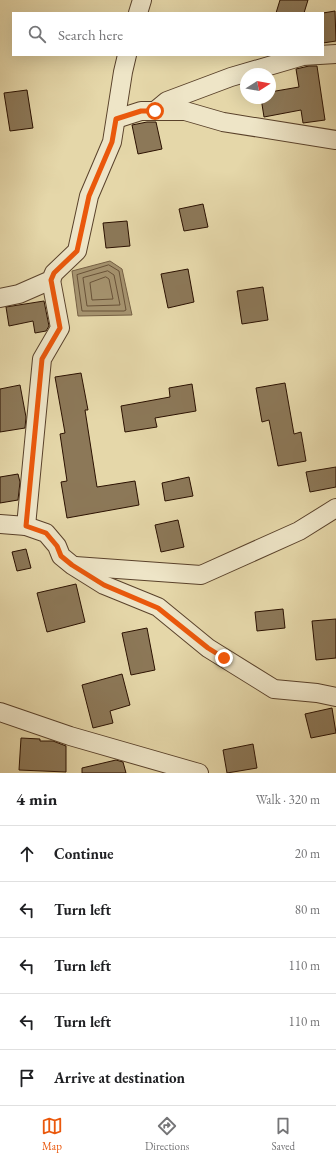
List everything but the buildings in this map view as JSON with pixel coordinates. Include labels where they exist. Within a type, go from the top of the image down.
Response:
[{"type":"street","points":[[138,12],[142,0]]},
{"type":"street","points":[[324,55],[336,54]]},
{"type":"street","points":[[26,526],[42,359],[60,328],[51,280],[54,273],[77,251],[89,196],[112,142],[127,56]]},
{"type":"street","points":[[155,111],[167,101],[238,75],[303,56]]},
{"type":"street","points":[[116,119],[141,111],[184,111],[223,122],[336,140]]},
{"type":"street","points":[[0,298],[19,294],[51,280]]},
{"type":"street","points":[[72,565],[201,575],[299,530],[336,508]]},
{"type":"street","points":[[0,524],[26,526],[46,533],[57,546],[61,556],[72,565],[104,585],[158,608],[208,648],[274,689],[317,693],[336,697]]},
{"type":"street","points":[[0,712],[70,736],[199,773]]},
{"type":"water","points":[[110,261],[122,269],[132,315],[78,316],[72,271]]},
{"type":"route","points":[[155,111],[141,111],[116,119],[112,142],[89,196],[77,251],[54,273],[51,280],[60,328],[42,359],[26,526],[46,533],[57,546],[61,556],[72,565],[104,585],[158,608],[185,628],[208,648],[224,658]]}]
